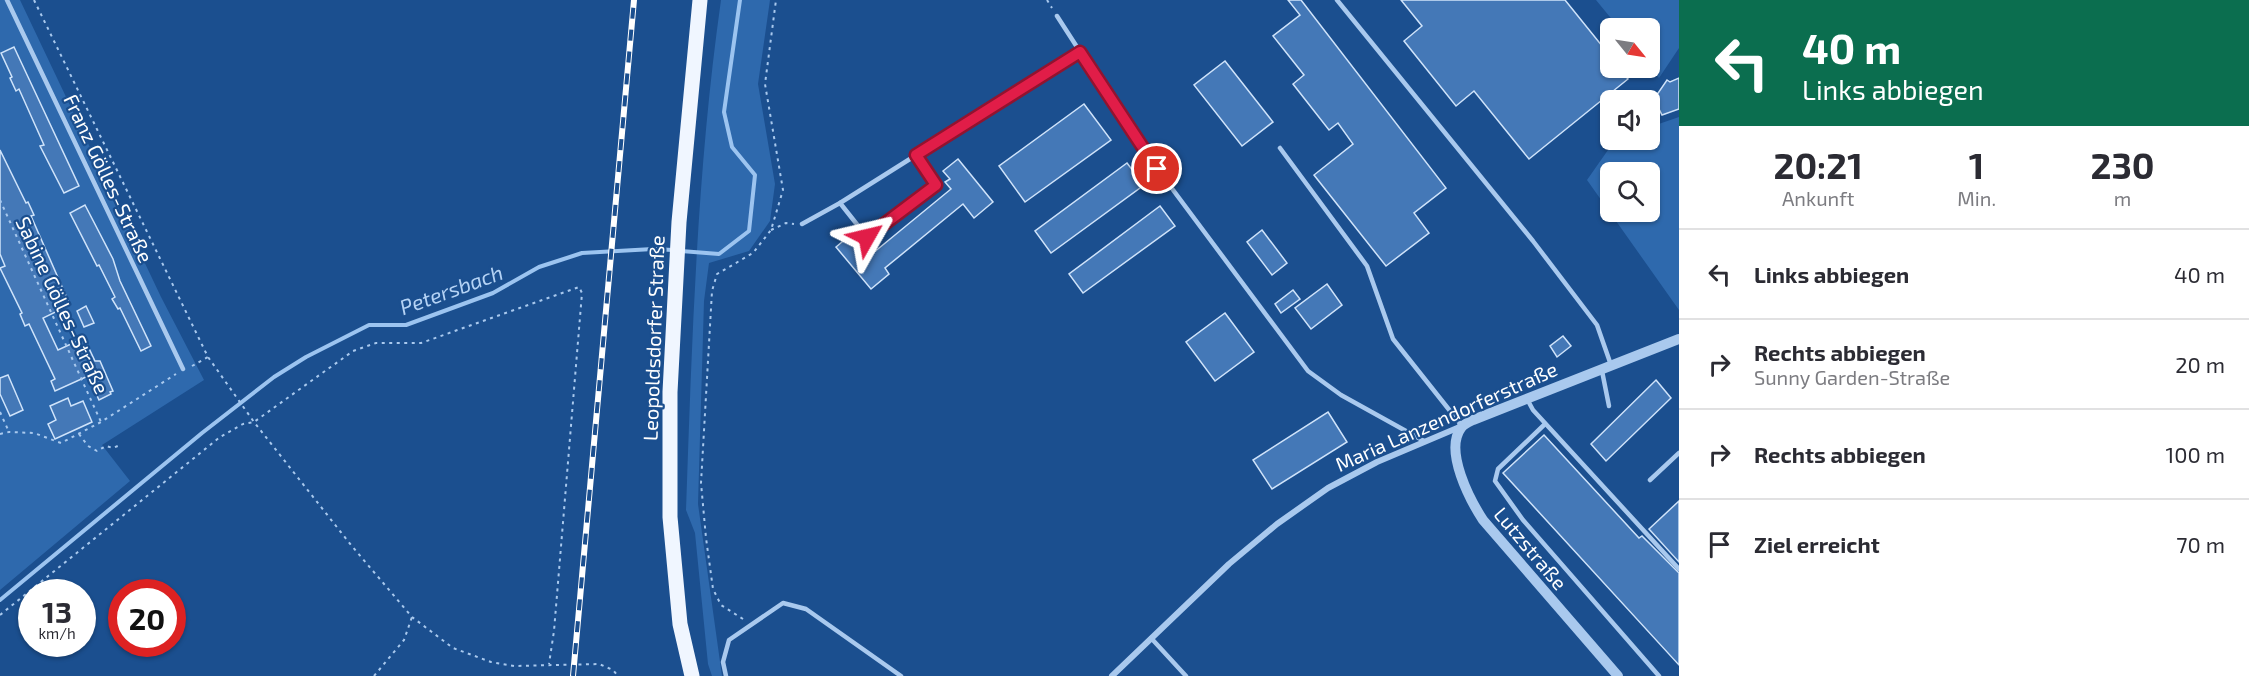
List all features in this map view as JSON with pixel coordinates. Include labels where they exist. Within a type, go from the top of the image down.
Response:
[{"type":"main road","name":"Leopoldsdorfer Straße","points":[[692,676],[680,624],[670,517],[669,392],[679,222],[700,0]]},
{"type":"street","name":"Maria Lanzendorferstraße","points":[[1112,676],[1229,564],[1328,488],[1377,462],[1424,441],[1679,339]]},
{"type":"street","name":"Lutzstraße","points":[[1462,426],[1456,438],[1455,449],[1470,500],[1505,548],[1618,676]]},
{"type":"lane","name":"Franz Gölles-Straße","points":[[7,0],[183,369]]},
{"type":"lane","points":[[1337,0],[1533,241],[1597,325],[1606,367],[1609,406]]},
{"type":"lane","points":[[1057,16],[1144,151],[1308,371],[1341,396],[1424,441]]},
{"type":"lane","points":[[802,224],[840,203],[1080,52]]},
{"type":"lane","points":[[1280,148],[1367,266],[1393,339],[1462,426]]},
{"type":"lane","points":[[840,203],[867,237],[936,185],[916,155]]},
{"type":"lane","points":[[1527,398],[1533,410],[1547,426],[1679,569]]},
{"type":"lane","points":[[1547,426],[1498,468],[1496,481],[1522,520],[1659,676]]},
{"type":"lane","points":[[1650,480],[1679,453]]},
{"type":"lane","points":[[726,676],[723,662],[729,640],[783,603],[806,609],[901,676]]},
{"type":"lane","points":[[1151,638],[1186,676]]},
{"type":"path","points":[[34,0],[208,357],[254,422],[351,545],[412,617],[453,648],[491,662],[514,666],[599,664],[612,670],[618,676]]},
{"type":"path","points":[[751,623],[722,605],[713,589],[701,483],[702,432],[712,291],[717,274],[753,253],[771,230],[783,190],[765,84],[776,0]]},
{"type":"path","name":"Sabine Gölles-Straße","points":[[0,200],[101,422]]},
{"type":"path","points":[[771,230],[786,224],[802,224]]},
{"type":"path","points":[[0,615],[220,437],[243,424],[254,422],[353,351],[376,343],[421,343],[579,287],[582,293],[555,619],[549,664]]},
{"type":"path","points":[[0,434],[34,433],[61,443],[101,422],[183,369],[208,357]]},
{"type":"path","points":[[0,411],[9,432]]},
{"type":"path","points":[[79,434],[88,446],[97,451],[106,446],[113,448],[120,445]]},
{"type":"path","points":[[374,676],[404,640],[412,617]]},
{"type":"shaded area","points":[[0,0],[20,0],[161,297],[204,380],[102,445],[130,481],[0,590]]},
{"type":"shaded area","points":[[721,0],[770,0],[758,84],[775,184],[770,221],[749,251],[709,263],[704,301],[698,504],[722,676],[712,676],[708,664],[695,533],[686,510],[693,318],[701,191]]},
{"type":"shaded area","points":[[1596,0],[1679,0],[1679,48],[1660,76],[1660,18],[1611,18]]},
{"type":"shaded area","points":[[1679,117],[1679,310],[1617,222],[1660,222],[1660,162],[1600,162],[1600,198],[1587,180],[1608,150],[1660,150],[1660,124]]},
{"type":"building","points":[[1288,0],[1301,0],[1446,188],[1414,213],[1429,233],[1386,266],[1314,175],[1353,144],[1338,123],[1329,130],[1293,84],[1304,75],[1273,36],[1300,15]]},
{"type":"building","points":[[1401,0],[1565,0],[1600,43],[1600,78],[1628,79],[1614,90],[1600,90],[1600,102],[1529,159],[1474,91],[1456,106],[1404,41],[1422,26]]},
{"type":"building","points":[[14,47],[79,186],[64,193],[40,146],[44,145],[19,89],[16,91],[1,53]]},
{"type":"building","points":[[1225,61],[1273,122],[1242,146],[1194,85]]},
{"type":"building","points":[[1679,78],[1679,109],[1662,115],[1660,90],[1667,80],[1670,82]]},
{"type":"building","points":[[1084,104],[1111,140],[1025,202],[999,166]]},
{"type":"building","points":[[0,150],[34,215],[31,216],[70,305],[43,318],[58,350],[84,338],[95,361],[100,361],[113,391],[99,400],[88,376],[55,391],[51,381],[55,379],[29,324],[25,326],[20,314],[22,313],[0,268],[5,266],[0,254]]},
{"type":"building","points":[[958,159],[993,202],[974,218],[963,204],[885,268],[889,274],[871,289],[836,247],[855,231],[873,253],[951,189],[945,182],[950,179],[943,171]]},
{"type":"building","points":[[1127,163],[1144,185],[1051,253],[1035,231]]},
{"type":"building","points":[[85,205],[113,259],[120,281],[151,346],[141,351],[120,308],[118,309],[112,299],[115,297],[99,265],[97,266],[70,213]]},
{"type":"building","points":[[1160,206],[1175,226],[1083,293],[1069,274]]},
{"type":"building","points":[[1262,230],[1287,263],[1272,275],[1247,242]]},
{"type":"building","points":[[1327,284],[1342,305],[1311,329],[1295,308]]},
{"type":"building","points":[[1293,290],[1300,299],[1281,313],[1275,304]]},
{"type":"building","points":[[86,306],[94,323],[84,327],[77,311]]},
{"type":"building","points":[[1225,313],[1254,352],[1215,381],[1186,342]]},
{"type":"building","points":[[1563,336],[1571,346],[1557,357],[1550,346]]},
{"type":"building","points":[[8,375],[23,410],[10,416],[0,394],[0,378]]},
{"type":"building","points":[[1656,380],[1671,398],[1606,461],[1591,444]]},
{"type":"building","points":[[68,398],[71,406],[83,401],[92,422],[55,439],[48,424],[56,420],[50,406]]},
{"type":"building","points":[[1328,412],[1347,442],[1272,489],[1253,460]]},
{"type":"building","points":[[1544,435],[1639,538],[1642,536],[1679,573],[1679,665],[1503,473]]},
{"type":"building","points":[[1679,501],[1679,562],[1649,529]]},
{"type":"waterway","name":"Petersbach","points":[[681,251],[719,254],[749,231],[755,175],[732,147],[724,112],[740,0]]},
{"type":"waterway","name":"Petersbach","points":[[0,600],[202,433],[274,377],[306,357],[369,325],[406,325],[493,293],[539,267],[582,253],[673,250]]},
{"type":"railway","points":[[573,676],[634,0]]},
{"type":"route","points":[[867,237],[936,185],[916,155],[1080,52],[1157,169]]}]
